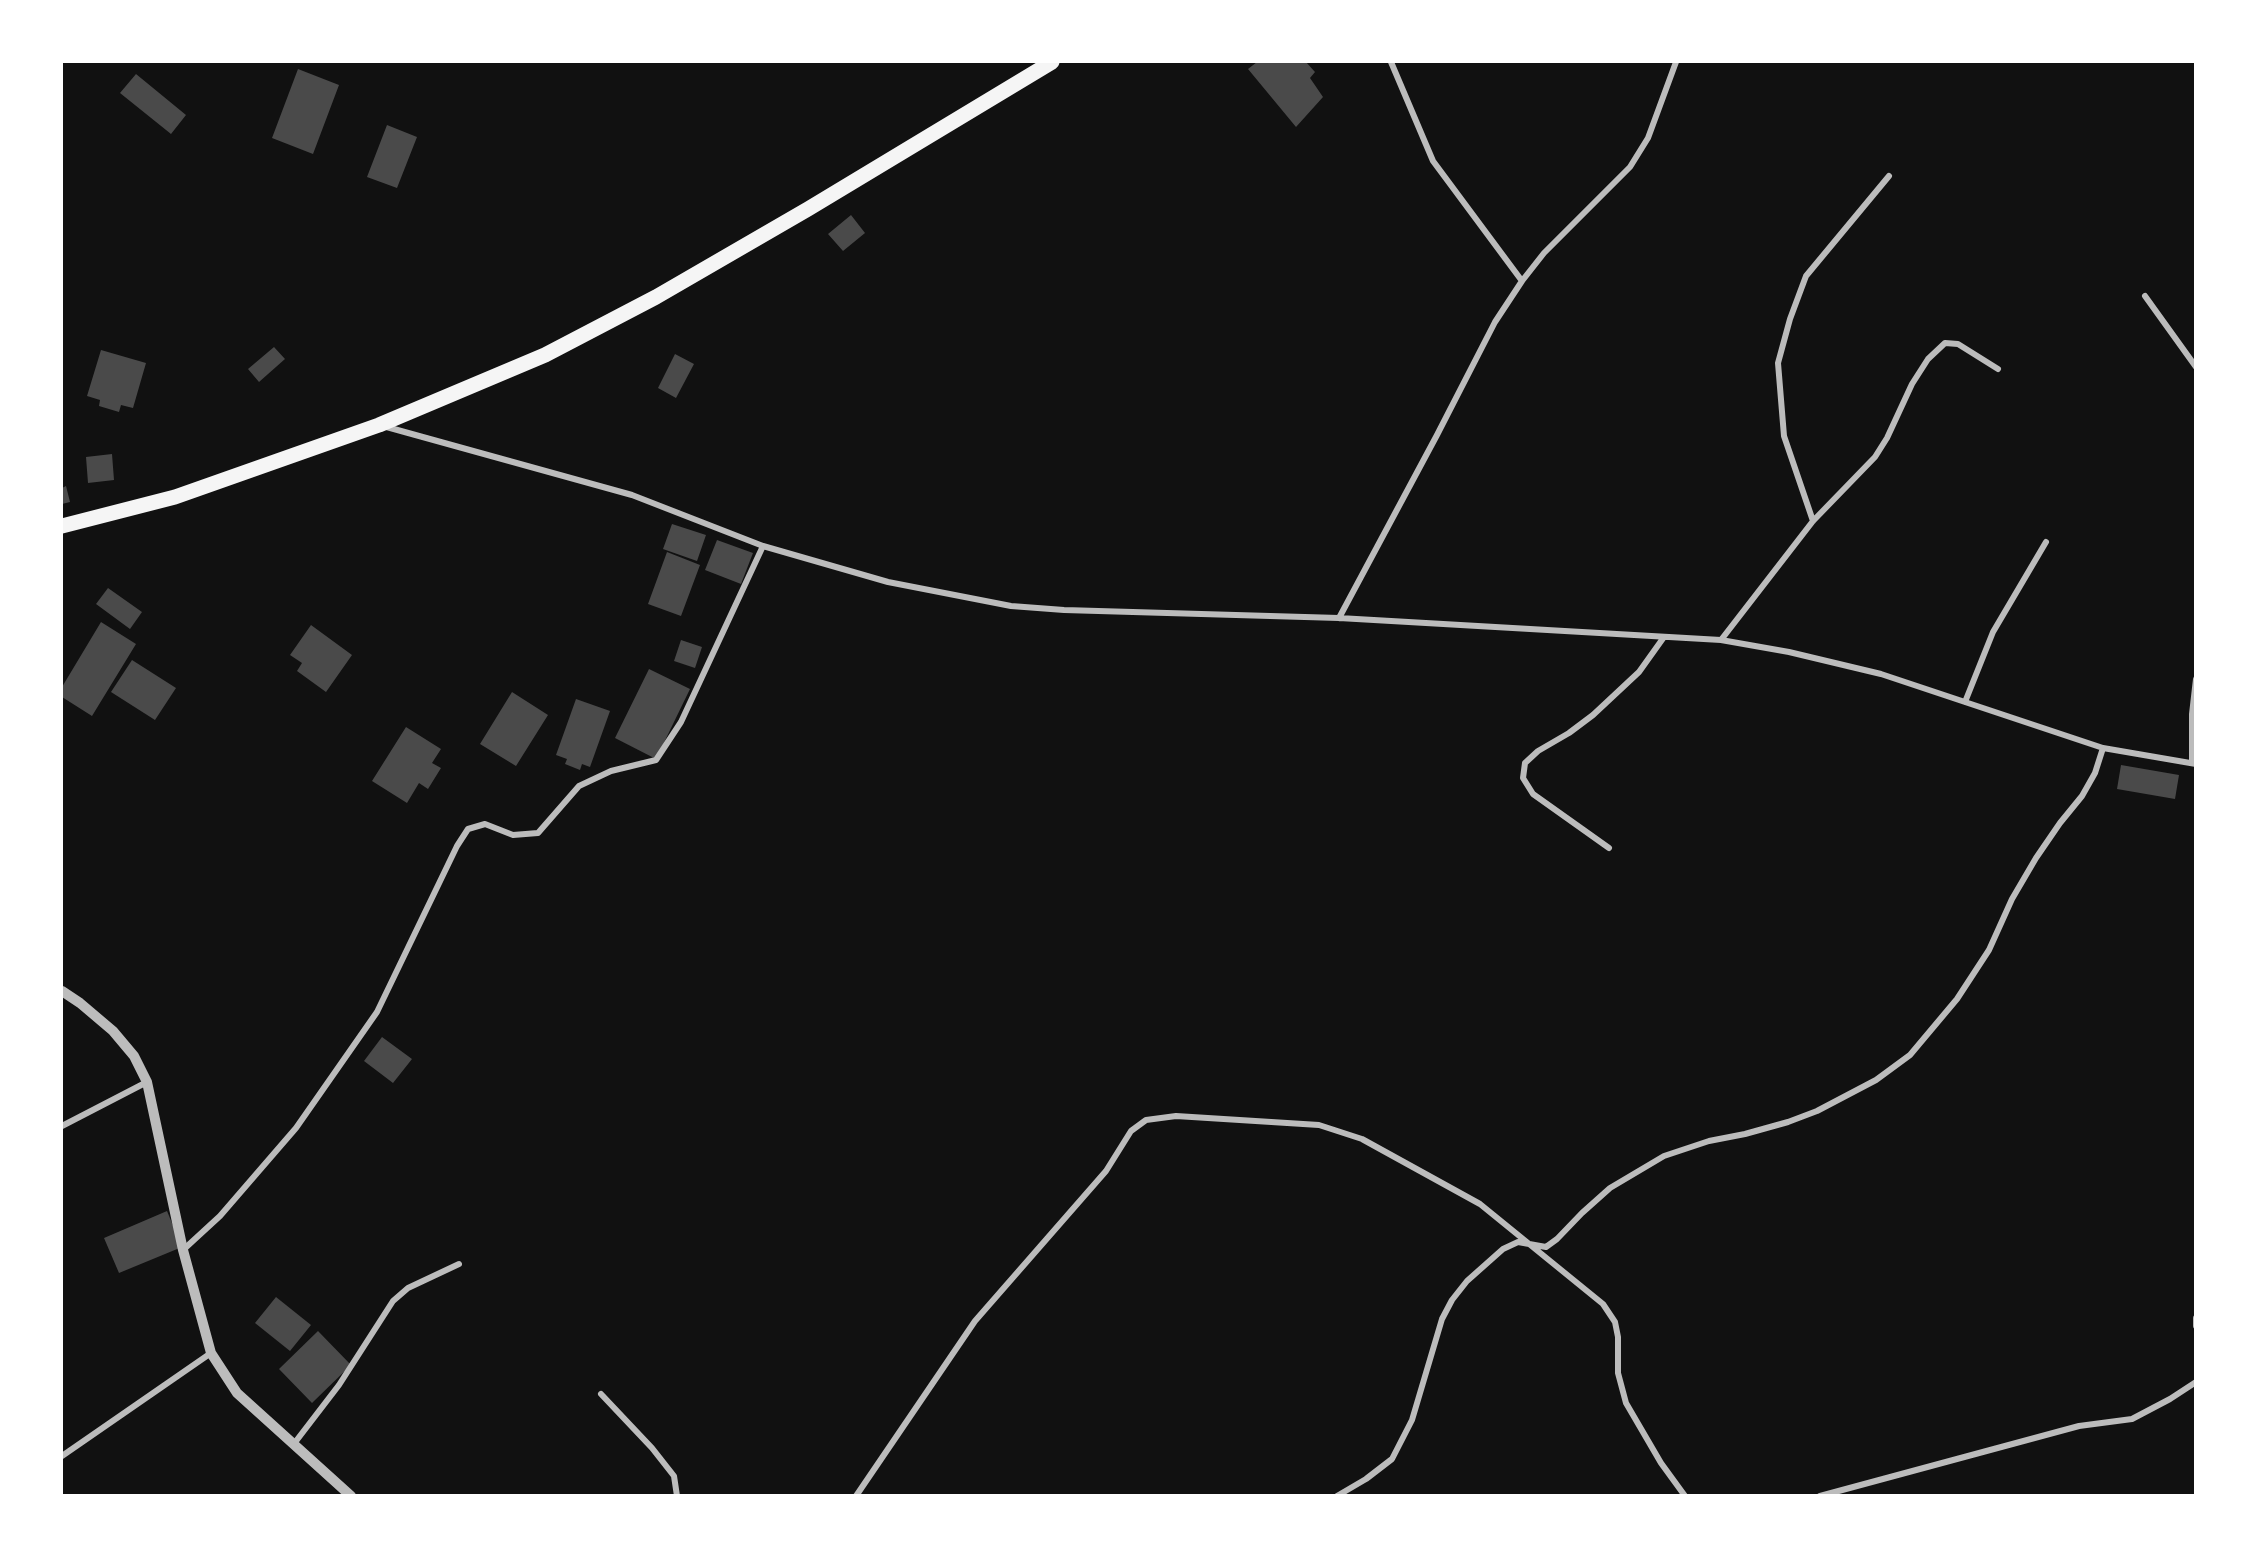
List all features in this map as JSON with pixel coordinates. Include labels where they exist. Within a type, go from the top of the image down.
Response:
[{"type":"main road","points":[[62,526],[175,497],[379,425],[545,355],[656,297],[818,203],[1052,62]]},
{"type":"street","points":[[1391,62],[1433,161],[1522,281]]},
{"type":"street","points":[[1339,618],[1495,322],[1544,253],[1630,167],[1648,138],[1676,62]]},
{"type":"street","points":[[1813,521],[1784,436],[1778,363],[1790,319],[1806,276],[1889,176]]},
{"type":"street","points":[[2145,296],[2196,367]]},
{"type":"street","points":[[1721,640],[1813,521],[1875,457],[1887,438],[1912,384],[1928,359],[1944,343],[1958,344],[1998,369]]},
{"type":"street","points":[[379,425],[632,495],[763,546],[888,582],[1011,606],[1339,618],[1721,640],[1789,652],[1881,674],[2103,748],[2194,764],[2192,714],[2196,679]]},
{"type":"street","points":[[1965,702],[1993,632],[2046,542]]},
{"type":"street","points":[[183,1250],[220,1216],[296,1128],[377,1012],[457,846],[468,829],[485,824],[513,835],[538,833],[579,786],[611,771],[656,760],[681,722],[763,546]]},
{"type":"street","points":[[1609,848],[1533,794],[1524,778],[1525,763],[1538,751],[1569,733],[1593,715],[1639,672],[1664,637]]},
{"type":"street","points":[[1338,1496],[1366,1479],[1392,1459],[1412,1420],[1442,1319],[1452,1300],[1467,1281],[1503,1249],[1518,1242],[1546,1247],[1610,1188],[1664,1156],[1709,1141],[1777,1125],[1817,1111],[1876,1080],[1910,1055],[1957,999],[1989,950],[2012,899],[2036,858],[2082,796],[2095,773],[2103,748]]},
{"type":"street","points":[[62,991],[113,1031],[134,1056],[147,1082],[183,1250],[211,1353],[237,1393],[351,1496]]},
{"type":"street","points":[[62,1126],[147,1082]]},
{"type":"street","points":[[856,1496],[975,1321],[1106,1171],[1131,1131],[1146,1120],[1176,1116],[1319,1125],[1330,1128],[1362,1139],[1480,1204],[1603,1304],[1615,1322],[1618,1337],[1618,1374],[1626,1403],[1661,1463],[1685,1496]]},
{"type":"street","points":[[293,1445],[339,1385],[393,1301],[408,1288],[459,1264]]},
{"type":"street","points":[[2196,1318],[2196,1326]]},
{"type":"street","points":[[62,1456],[211,1353]]},
{"type":"street","points":[[1820,1496],[2079,1426],[2132,1419],[2196,1382]]},
{"type":"street","points":[[601,1394],[652,1448],[674,1476],[677,1496]]},
{"type":"building","points":[[1257,62],[1306,62],[1315,72],[1310,78],[1323,97],[1296,127],[1248,69]]},
{"type":"building","points":[[298,69],[339,85],[313,154],[272,138]]},
{"type":"building","points":[[136,74],[186,115],[171,134],[120,93]]},
{"type":"building","points":[[387,125],[417,137],[397,188],[367,177]]},
{"type":"building","points":[[851,215],[865,233],[843,251],[828,234]]},
{"type":"building","points":[[274,347],[285,359],[259,382],[248,369]]},
{"type":"building","points":[[101,350],[146,363],[133,408],[121,405],[119,412],[99,406],[100,400],[87,396]]},
{"type":"building","points":[[675,354],[694,364],[676,398],[658,388]]},
{"type":"building","points":[[112,454],[114,480],[88,483],[86,457]]},
{"type":"building","points":[[66,486],[70,502],[62,504],[62,488]]},
{"type":"building","points":[[672,524],[706,535],[697,561],[663,549]]},
{"type":"building","points":[[717,540],[753,553],[741,584],[705,570]]},
{"type":"building","points":[[667,552],[700,565],[681,616],[648,604]]},
{"type":"building","points":[[108,588],[142,612],[130,629],[96,604]]},
{"type":"building","points":[[101,622],[136,644],[92,716],[62,697],[62,687]]},
{"type":"building","points":[[311,625],[352,655],[326,692],[297,671],[302,663],[290,655]]},
{"type":"building","points":[[681,640],[702,647],[695,668],[674,661]]},
{"type":"building","points":[[132,660],[176,688],[155,720],[111,692]]},
{"type":"building","points":[[649,669],[690,689],[656,759],[615,738]]},
{"type":"building","points":[[512,692],[548,715],[516,766],[480,744]]},
{"type":"building","points":[[576,699],[610,711],[590,767],[582,764],[580,770],[565,764],[567,759],[556,755]]},
{"type":"building","points":[[406,727],[441,749],[432,763],[441,768],[428,789],[419,783],[407,803],[372,781]]},
{"type":"building","points":[[2121,765],[2179,775],[2175,799],[2117,789]]},
{"type":"building","points":[[382,1037],[412,1059],[393,1083],[364,1061]]},
{"type":"building","points":[[167,1211],[182,1247],[119,1273],[104,1238]]},
{"type":"building","points":[[276,1297],[311,1325],[290,1351],[255,1323]]},
{"type":"building","points":[[318,1331],[351,1365],[312,1403],[279,1369]]}]
